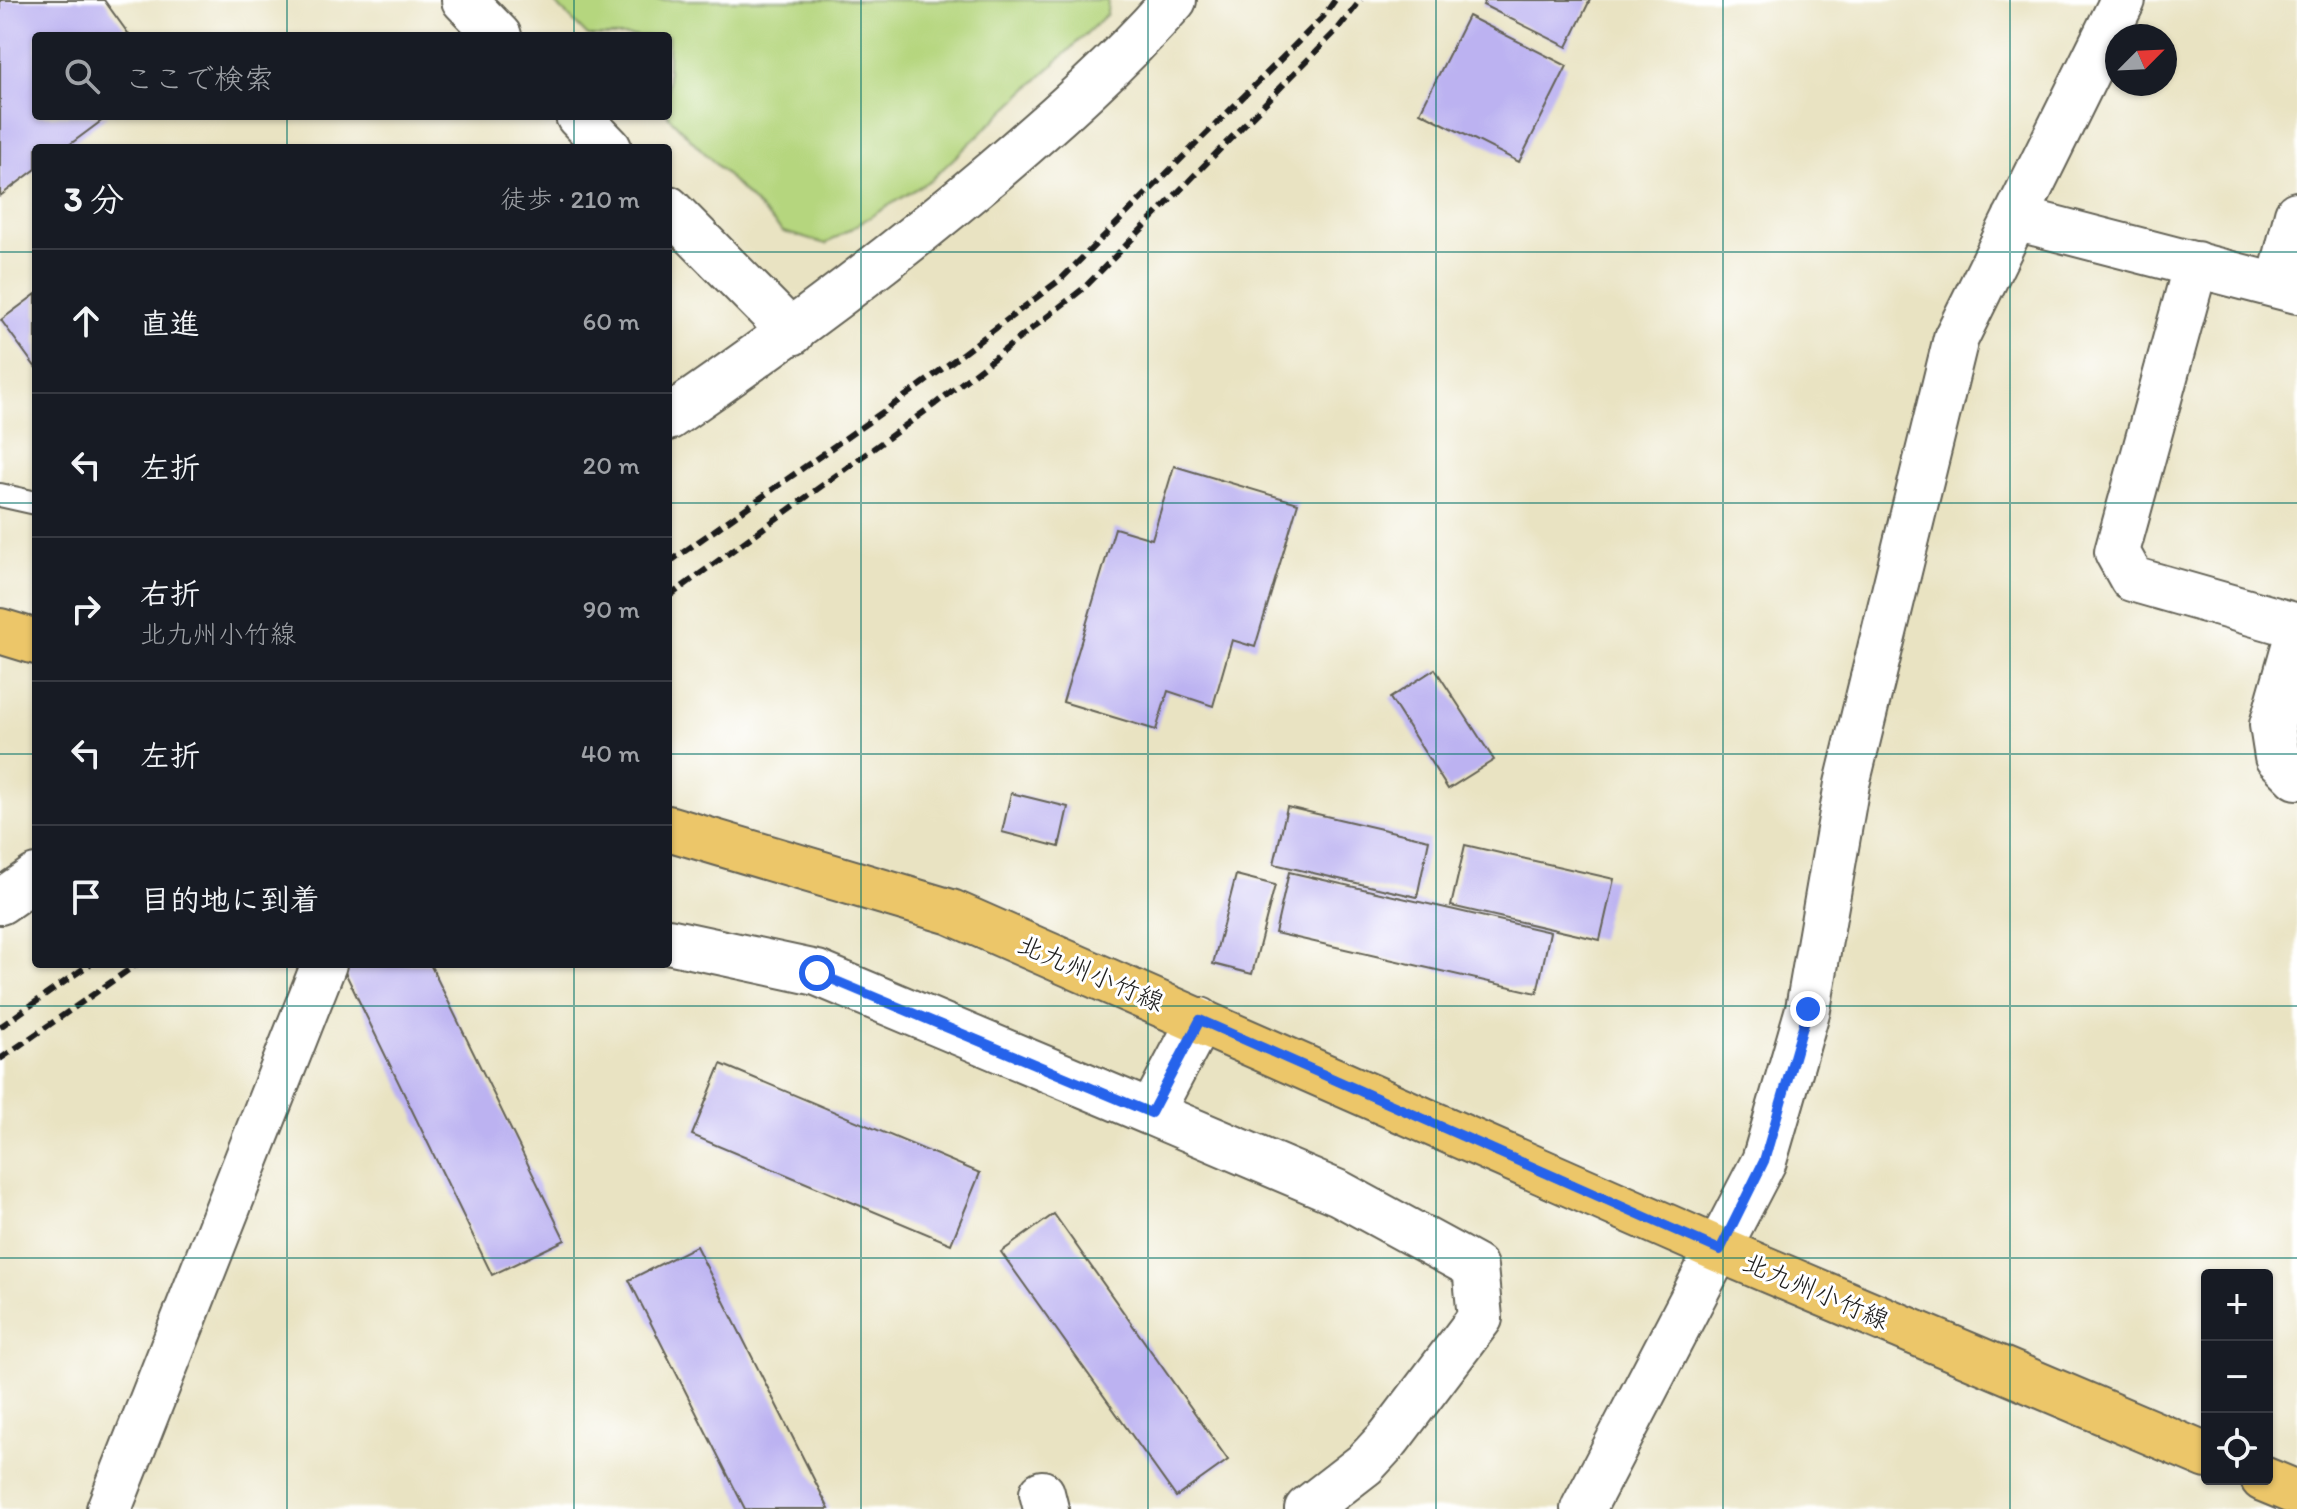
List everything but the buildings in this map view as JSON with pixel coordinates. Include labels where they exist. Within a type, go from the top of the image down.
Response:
[{"type":"main road","points":[[0,631],[32,641]]},
{"type":"main road","name":"北九州小竹線","points":[[672,829],[951,912],[1720,1250],[2201,1453]]},
{"type":"main road","points":[[2273,1483],[2297,1493]]},
{"type":"street","points":[[464,0],[495,32]]},
{"type":"street","points":[[672,415],[792,333],[932,223],[1073,103],[1174,0]]},
{"type":"street","points":[[1583,1509],[1764,1161],[1808,1009],[1847,784],[1956,338],[2123,0]]},
{"type":"street","points":[[582,120],[605,144]]},
{"type":"street","points":[[672,212],[792,333]]},
{"type":"street","points":[[2015,218],[2288,288],[2297,214]]},
{"type":"street","points":[[2196,264],[2117,552],[2132,579],[2297,626]]},
{"type":"street","points":[[2297,636],[2272,725],[2277,757],[2297,777]]},
{"type":"street","points":[[0,902],[32,880]]},
{"type":"street","points":[[672,942],[817,973],[1339,1193],[1475,1267],[1480,1318],[1389,1438],[1365,1464],[1307,1509]]},
{"type":"street","points":[[109,1509],[322,968]]},
{"type":"street","points":[[1151,1113],[1200,1020]]},
{"type":"lane","points":[[0,495],[32,502]]},
{"type":"green space","points":[[552,0],[1108,0],[1107,14],[932,179],[826,244],[783,232],[672,120],[672,32],[584,32]]},
{"type":"railway","points":[[672,560],[921,385],[1061,279],[1323,17],[1335,0]]},
{"type":"railway","points":[[672,594],[935,404],[1084,288],[1337,30],[1361,0]]},
{"type":"railway","points":[[0,1027],[84,968]]},
{"type":"railway","points":[[0,1059],[131,968]]},
{"type":"route","points":[[817,973],[1151,1113],[1200,1020],[1720,1250],[1764,1161],[1808,1009]]}]
